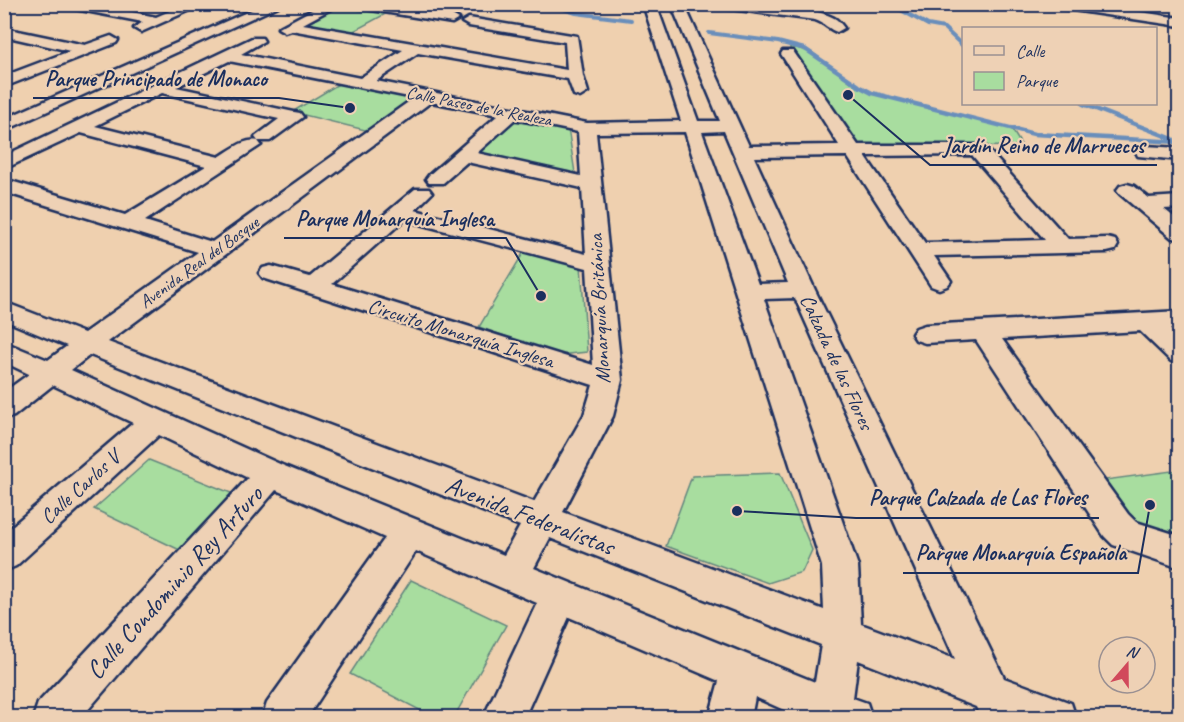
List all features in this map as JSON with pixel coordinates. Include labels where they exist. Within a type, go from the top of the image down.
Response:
[{"type":"street","points":[[70,4],[158,21]]},
{"type":"street","points":[[127,34],[198,4]]},
{"type":"street","points":[[40,68],[75,76],[118,75],[277,4]]},
{"type":"street","points":[[273,34],[334,4]]},
{"type":"street","points":[[359,4],[452,19]]},
{"type":"street","points":[[4,351],[52,371],[271,474],[842,713],[844,600],[840,566],[749,292],[649,4]]},
{"type":"street","name":"Calzada de las Flores","points":[[677,4],[803,290],[997,705]]},
{"type":"street","points":[[723,4],[817,16],[831,21],[837,28]]},
{"type":"street","points":[[1059,4],[1179,22]]},
{"type":"street","points":[[353,37],[401,11]]},
{"type":"street","points":[[469,22],[572,39],[575,76],[580,93]]},
{"type":"street","points":[[289,26],[575,76]]},
{"type":"street","points":[[483,60],[522,30]]},
{"type":"street","points":[[4,32],[86,50]]},
{"type":"street","points":[[5,81],[111,40]]},
{"type":"street","points":[[4,163],[257,41]]},
{"type":"street","points":[[362,83],[416,48]]},
{"type":"street","points":[[789,54],[939,281]]},
{"type":"street","name":"Calle Paseo de la Realeza","points":[[228,56],[587,128],[732,126]]},
{"type":"street","points":[[4,126],[75,76]]},
{"type":"street","points":[[128,223],[294,117],[160,88]]},
{"type":"street","name":"Avenida Real del Bosque","points":[[4,408],[87,344],[428,96]]},
{"type":"street","points":[[314,287],[511,113]]},
{"type":"street","points":[[79,127],[222,164]]},
{"type":"street","name":"Monarquía Británica","points":[[512,575],[598,416],[608,380],[587,128]]},
{"type":"street","points":[[744,152],[976,149],[1061,245]]},
{"type":"street","points":[[1145,152],[1179,154]]},
{"type":"street","points":[[464,155],[592,184]]},
{"type":"street","points":[[4,185],[216,250]]},
{"type":"street","points":[[1127,190],[1179,233]]},
{"type":"street","points":[[1144,204],[1179,202]]},
{"type":"street","points":[[400,212],[598,264]]},
{"type":"street","points":[[919,250],[1107,245]]},
{"type":"street","name":"Circuito Monarquía Inglesa","points":[[271,273],[608,380]]},
{"type":"street","points":[[749,292],[803,290]]},
{"type":"street","name":"Avenida Federalistas","points":[[4,310],[842,634],[997,705],[1056,717]]},
{"type":"street","points":[[925,333],[984,332],[1179,320]]},
{"type":"street","points":[[1146,322],[1179,354]]},
{"type":"street","points":[[984,332],[1116,525],[1125,534],[1179,552]]},
{"type":"street","name":"Calle Carlos V","points":[[4,555],[156,420]]},
{"type":"street","name":"Calle Condominio Rey Arturo","points":[[53,717],[271,474]]},
{"type":"street","points":[[282,717],[409,532]]},
{"type":"street","points":[[502,717],[560,595]]},
{"type":"street","points":[[730,717],[741,671]]},
{"type":"green space","points":[[339,5],[391,11],[352,32],[300,23]]},
{"type":"green space","points":[[790,46],[813,53],[855,85],[872,93],[1011,128],[1022,146],[855,148],[790,55]]},
{"type":"green space","points":[[340,83],[408,98],[407,105],[373,132],[292,112]]},
{"type":"green space","points":[[508,121],[568,128],[575,173],[475,154]]},
{"type":"green space","points":[[525,250],[581,265],[587,352],[559,355],[479,327]]},
{"type":"green space","points":[[149,460],[236,495],[184,552],[94,509]]},
{"type":"green space","points":[[1179,470],[1179,543],[1138,530],[1105,480]]},
{"type":"green space","points":[[780,473],[812,550],[802,572],[768,583],[666,546],[692,476]]},
{"type":"green space","points":[[411,580],[506,625],[454,717],[433,717],[350,674]]},
{"type":"waterway","points":[[549,4],[576,13],[631,20]]},
{"type":"waterway","points":[[890,4],[928,25],[944,28],[962,45]]},
{"type":"waterway","points":[[709,33],[778,42],[805,49],[858,85]]},
{"type":"waterway","points":[[855,84],[872,93],[1034,134],[1180,142]]},
{"type":"waterway","points":[[1086,105],[1173,139]]},
{"type":"place","name":"Jardín Reino de Marruecos","points":[[848,95]]},
{"type":"place","name":"Parque Principado de Monaco","points":[[350,108]]},
{"type":"place","name":"Parque Monarquía Inglesa","points":[[541,296]]},
{"type":"place","name":"Parque Monarquía Española","points":[[1150,505]]},
{"type":"place","name":"Parque Calzada de Las Flores","points":[[737,511]]}]
